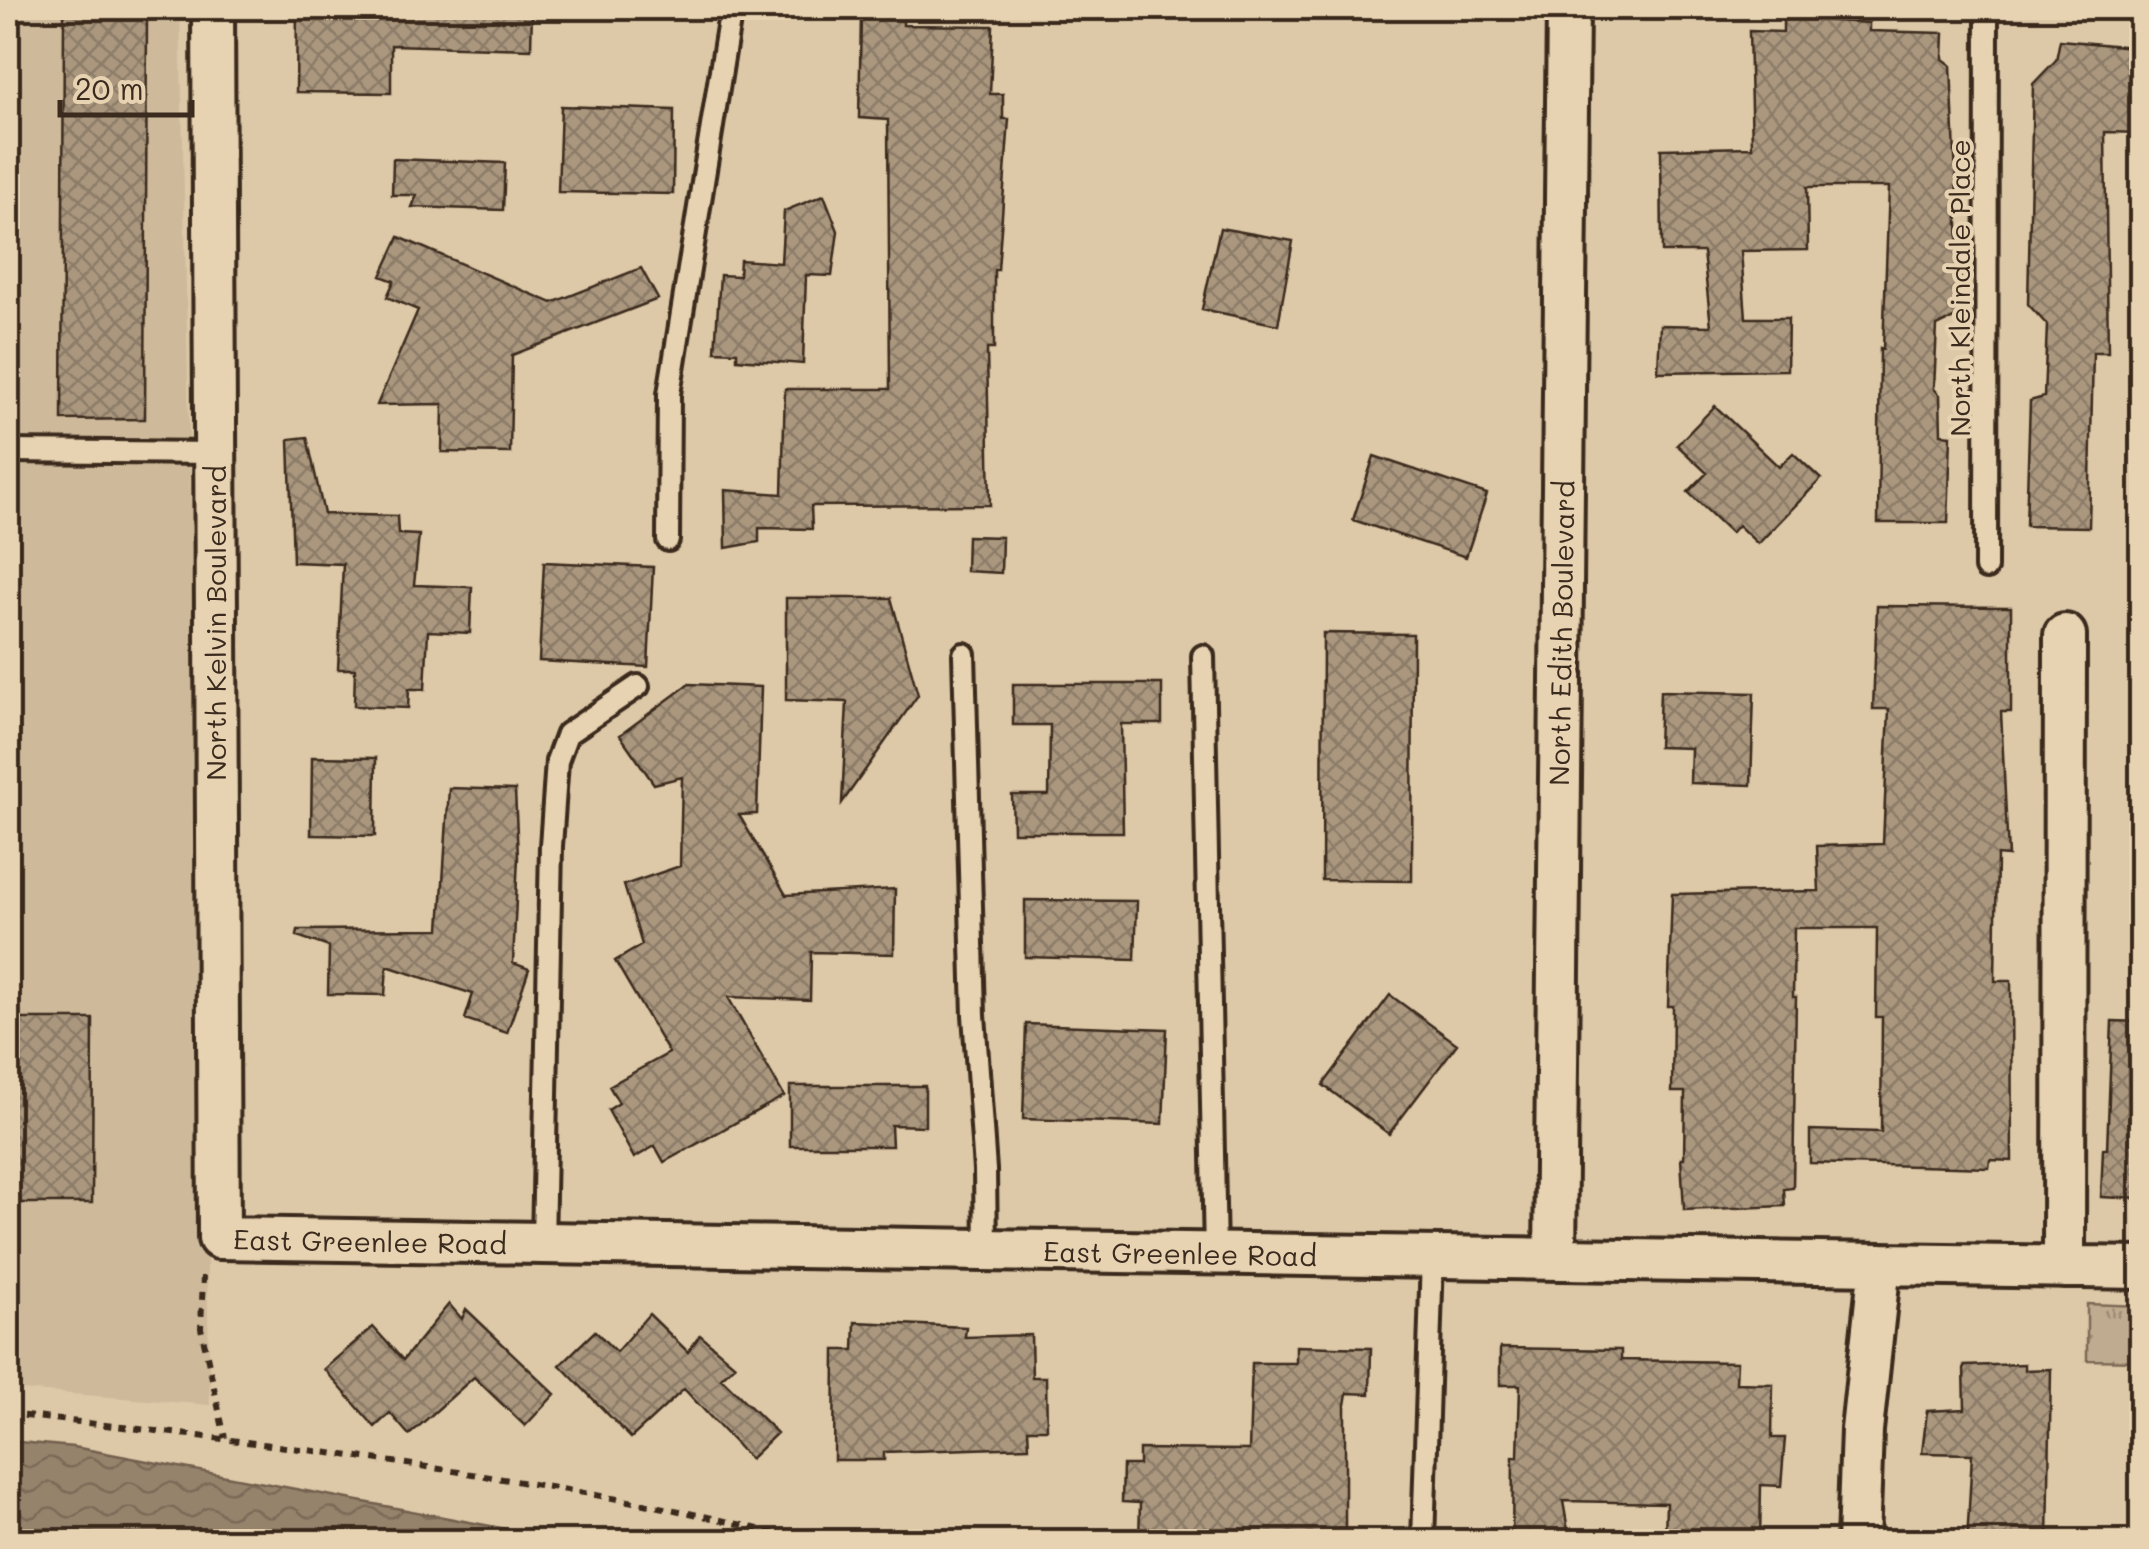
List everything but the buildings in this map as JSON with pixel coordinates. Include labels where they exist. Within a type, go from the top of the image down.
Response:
[{"type":"street","name":"North Kelvin Boulevard","points":[[213,8],[219,1238]]},
{"type":"street","name":"North Edith Boulevard","points":[[1554,1259],[1568,8]]},
{"type":"street","points":[[2064,1267],[2065,635]]},
{"type":"street","name":"East Greenlee Road","points":[[219,1238],[2142,1268]]},
{"type":"street","points":[[1858,1542],[1862,1430],[1880,1264]]},
{"type":"lane","points":[[668,540],[668,394],[732,8]]},
{"type":"lane","name":"North Kleindale Place","points":[[1986,8],[1986,568]]},
{"type":"lane","points":[[8,451],[214,453]]},
{"type":"lane","points":[[964,654],[974,1015],[985,1170],[986,1250]]},
{"type":"lane","points":[[1203,656],[1215,1254]]},
{"type":"lane","points":[[542,1244],[551,846],[557,762],[567,734],[638,686]]},
{"type":"lane","points":[[1423,1542],[1432,1257]]},
{"type":"path","points":[[219,1238],[201,1281],[201,1328],[224,1438]]},
{"type":"path","points":[[8,1414],[442,1468],[607,1497],[806,1542]]},
{"type":"shaded area","points":[[8,8],[180,8],[210,1405],[8,1389]]},
{"type":"green space","points":[[2087,1304],[2141,1306],[2141,1361],[2087,1360]]},
{"type":"water","points":[[8,1441],[74,1447],[569,1541],[8,1541]]}]
